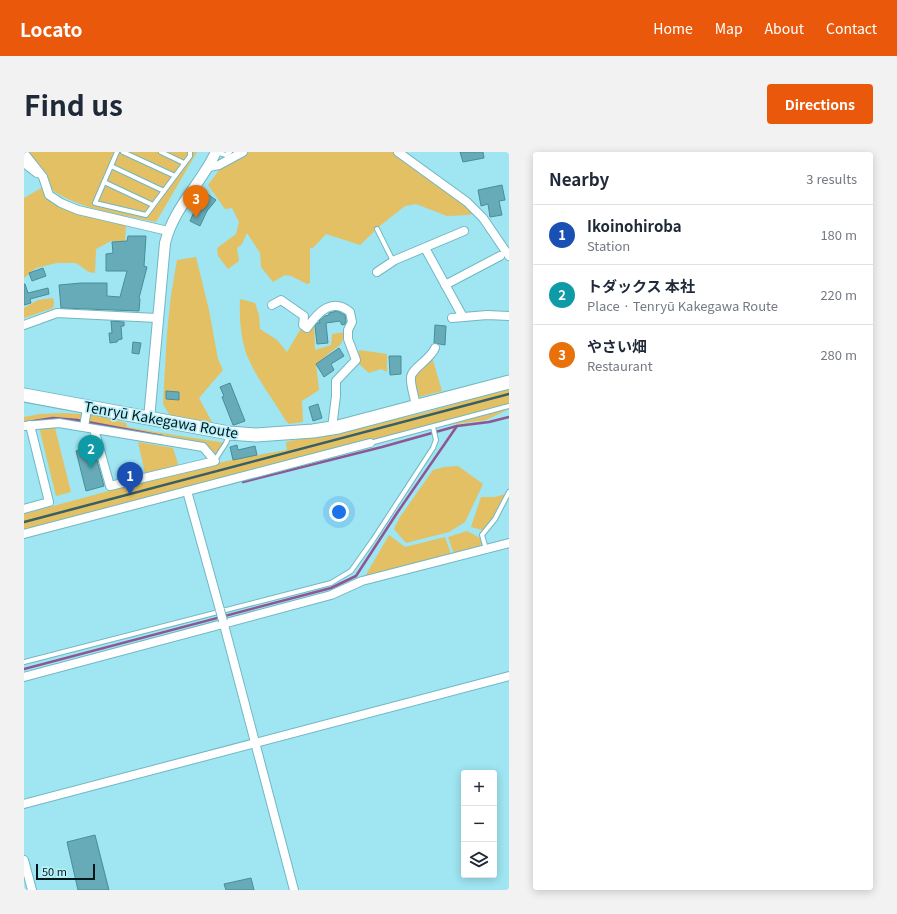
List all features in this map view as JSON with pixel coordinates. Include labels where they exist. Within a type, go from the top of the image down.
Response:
[{"type":"main road","name":"Tenryū Kakegawa Route","points":[[24,395],[87,411],[149,419],[229,434],[256,435],[313,431],[332,428],[509,382]]},
{"type":"street","points":[[149,419],[163,263],[168,231],[179,210],[209,167],[216,152]]},
{"type":"street","points":[[209,167],[219,165],[243,152]]},
{"type":"street","points":[[398,152],[466,202],[483,218],[509,256]]},
{"type":"street","points":[[24,153],[43,176],[49,195],[61,203],[78,210],[168,231]]},
{"type":"street","points":[[24,163],[43,176]]},
{"type":"street","points":[[376,272],[392,261],[464,231]]},
{"type":"street","points":[[425,248],[463,317]]},
{"type":"street","points":[[445,285],[500,256]]},
{"type":"street","points":[[272,305],[281,300],[304,316],[303,325],[306,328],[321,312],[333,306],[339,305],[350,312],[352,322],[348,330],[348,339],[356,360],[336,381],[336,396],[332,428]]},
{"type":"street","points":[[24,325],[57,313],[158,318]]},
{"type":"street","points":[[452,318],[487,315],[509,316]]},
{"type":"street","points":[[413,407],[411,376],[413,372],[433,353],[435,348]]},
{"type":"street","points":[[406,375],[413,407]]},
{"type":"street","points":[[85,426],[87,411]]},
{"type":"street","points":[[24,509],[49,502],[27,425],[59,423],[85,426],[94,429],[203,447],[214,461],[110,486],[94,429]]},
{"type":"street","points":[[24,534],[370,443]]},
{"type":"street","points":[[187,491],[294,890]]},
{"type":"street","points":[[24,677],[223,622],[332,595],[362,581],[509,543]]},
{"type":"street","points":[[24,804],[509,676]]},
{"type":"street","points":[[24,860],[32,890]]},
{"type":"lane","points":[[117,152],[95,203],[146,215],[190,156],[190,152]]},
{"type":"lane","points":[[123,152],[175,176]]},
{"type":"lane","points":[[161,152],[184,163]]},
{"type":"lane","points":[[216,152],[226,155],[230,152]]},
{"type":"lane","points":[[111,166],[164,191]]},
{"type":"lane","points":[[104,182],[153,206]]},
{"type":"lane","points":[[377,229],[392,261]]},
{"type":"lane","points":[[370,443],[433,428],[509,406]]},
{"type":"lane","points":[[24,662],[331,582],[351,571],[433,448],[436,438],[433,428]]},
{"type":"lane","points":[[214,461],[226,442],[229,434]]},
{"type":"lane","points":[[486,549],[482,535],[495,519],[509,492]]},
{"type":"shaded area","points":[[24,152],[197,152],[156,222],[101,210],[74,202],[61,196],[48,186]]},
{"type":"shaded area","points":[[243,152],[393,152],[475,213],[469,215],[447,216],[416,204],[405,206],[381,225],[360,245],[326,234],[313,248],[310,248],[310,283],[307,284],[291,276],[285,275],[273,282],[261,267],[260,253],[247,233],[242,244],[237,248],[239,261],[228,269],[218,256],[217,248],[236,234],[239,222],[232,208],[225,209],[208,185],[222,166]]},
{"type":"shaded area","points":[[43,187],[61,203],[126,225],[125,241],[111,241],[96,249],[95,273],[89,272],[76,263],[57,263],[36,268],[24,278],[24,198]]},
{"type":"shaded area","points":[[196,257],[209,310],[218,359],[223,370],[199,398],[213,424],[171,417],[163,404],[167,333],[177,260]]},
{"type":"shaded area","points":[[53,298],[53,308],[24,318],[24,308],[38,300]]},
{"type":"shaded area","points":[[240,299],[255,303],[259,315],[260,329],[277,340],[287,352],[303,325],[314,318],[315,350],[331,345],[332,334],[345,332],[341,344],[316,364],[319,390],[302,401],[303,422],[289,424],[286,421],[253,368],[246,354],[242,338]]},
{"type":"shaded area","points":[[359,350],[387,354],[387,372],[381,369],[369,373],[359,364]]},
{"type":"shaded area","points":[[432,357],[442,391],[412,399],[412,379]]},
{"type":"shaded area","points":[[509,388],[509,409],[486,420],[433,427],[367,441],[24,531],[24,514],[187,470],[287,450],[286,442],[423,413]]},
{"type":"shaded area","points":[[65,413],[94,415],[126,423],[127,427],[226,443],[214,461],[203,447],[64,423],[24,426],[24,417],[40,414]]},
{"type":"shaded area","points":[[48,426],[55,428],[71,492],[56,496],[39,427]]},
{"type":"shaded area","points":[[138,442],[173,448],[179,467],[145,473]]},
{"type":"shaded area","points":[[458,466],[483,484],[465,522],[449,532],[406,543],[394,529],[400,517],[433,470],[444,467]]},
{"type":"shaded area","points":[[505,494],[495,519],[485,531],[471,527],[481,497],[495,497]]},
{"type":"shaded area","points":[[467,531],[480,538],[482,547],[454,554],[448,537]]},
{"type":"shaded area","points":[[389,535],[405,547],[445,537],[451,554],[364,578]]},
{"type":"building","points":[[460,152],[483,152],[484,158],[463,162]]},
{"type":"building","points":[[502,185],[505,200],[499,201],[502,215],[490,217],[488,204],[481,206],[478,190]]},
{"type":"building","points":[[206,193],[216,200],[207,211],[200,226],[190,221],[198,203]]},
{"type":"building","points":[[128,236],[146,236],[144,266],[147,267],[139,298],[139,311],[61,308],[59,285],[107,283],[107,296],[120,297],[127,271],[106,271],[106,254],[113,253],[112,242],[127,241]]},
{"type":"building","points":[[43,268],[46,276],[32,281],[29,273]]},
{"type":"building","points":[[24,284],[28,293],[48,288],[49,294],[30,299],[31,303],[24,305]]},
{"type":"building","points":[[337,311],[345,315],[345,324],[342,325],[340,321],[326,323],[328,343],[317,344],[315,326],[317,323],[320,323],[319,321],[325,316],[329,315],[329,313]]},
{"type":"building","points":[[111,321],[124,322],[124,326],[121,326],[122,339],[118,340],[117,342],[110,343],[109,333],[112,333]]},
{"type":"building","points":[[435,325],[446,326],[445,345],[434,343]]},
{"type":"building","points":[[133,342],[141,343],[139,354],[132,353]]},
{"type":"building","points":[[339,348],[344,356],[331,364],[334,370],[324,377],[316,364]]},
{"type":"building","points":[[389,356],[401,356],[401,374],[390,375]]},
{"type":"building","points":[[230,383],[245,421],[234,425],[222,397],[224,396],[220,387]]},
{"type":"building","points":[[166,391],[179,392],[179,400],[166,399]]},
{"type":"building","points":[[318,404],[322,418],[313,421],[309,407]]},
{"type":"building","points":[[237,445],[238,450],[255,446],[257,455],[233,460],[230,447]]},
{"type":"building","points":[[93,446],[104,486],[86,491],[76,451]]},
{"type":"building","points":[[95,835],[109,890],[78,890],[67,842]]},
{"type":"building","points":[[251,878],[254,890],[226,890],[224,884]]},
{"type":"waterway","points":[[243,482],[382,447],[457,426],[489,422],[509,417]]},
{"type":"waterway","points":[[28,422],[53,418],[77,420],[162,436]]},
{"type":"waterway","points":[[24,669],[331,588],[356,576],[457,426]]},
{"type":"railway","points":[[24,522],[509,394]]},
{"type":"place","name":"やさい畑","points":[[196,218]]},
{"type":"place","name":"トダックス 本社","points":[[91,468]]},
{"type":"place","name":"Ikoinohiroba","points":[[130,495]]}]
